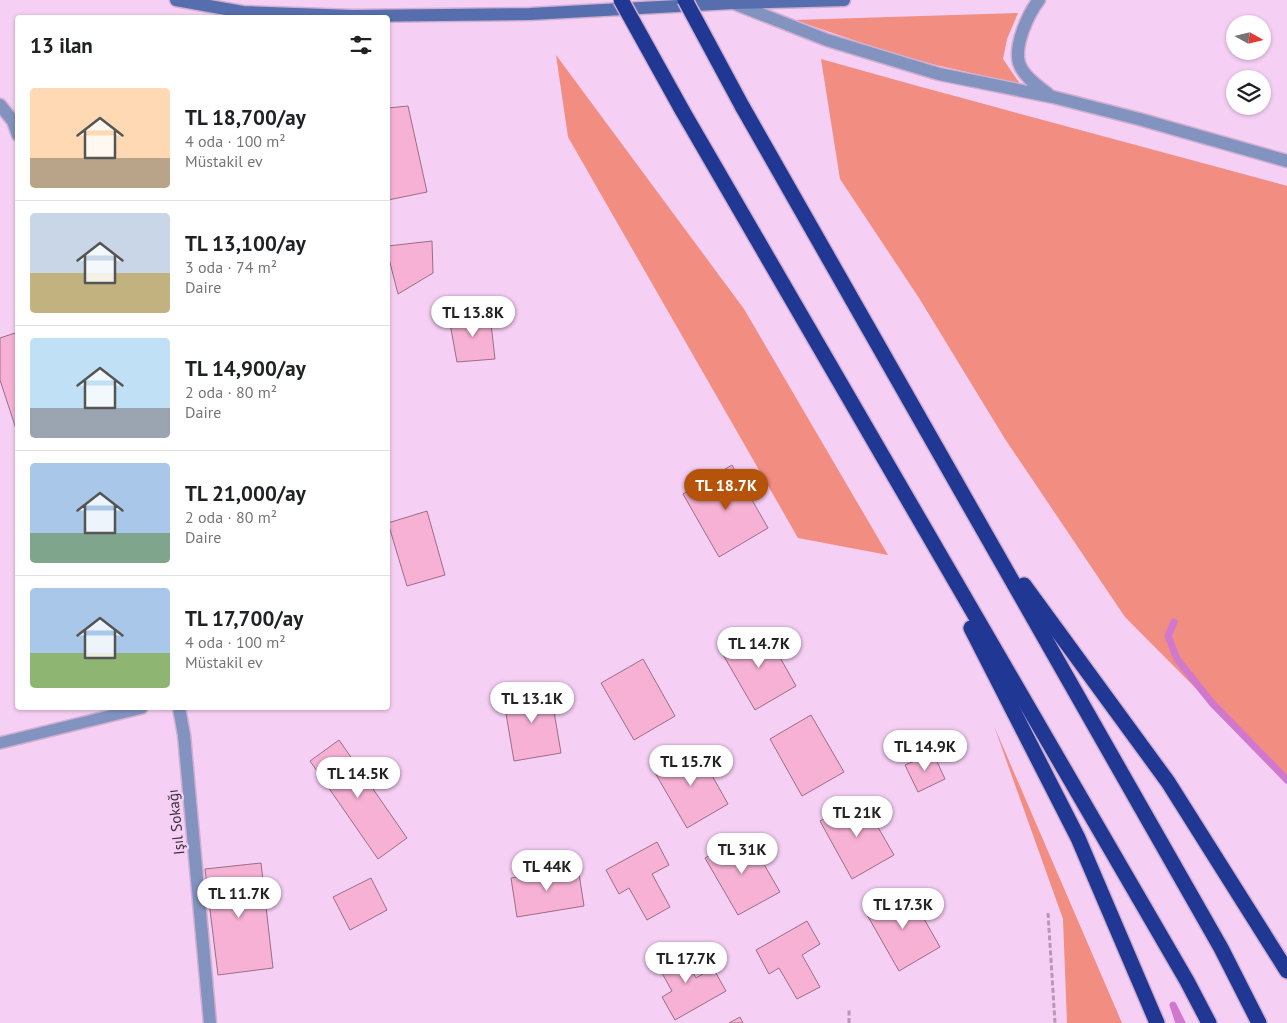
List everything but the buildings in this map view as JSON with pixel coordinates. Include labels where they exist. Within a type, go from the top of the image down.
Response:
[{"type":"highway","points":[[621,0],[682,110],[1187,981],[1209,1023]]},
{"type":"highway","points":[[685,0],[742,106],[1222,948],[1259,1023]]},
{"type":"highway","points":[[896,480],[1078,838],[1157,1023]]},
{"type":"highway","points":[[982,528],[1168,782],[1287,971]]},
{"type":"main road","points":[[176,0],[243,12],[326,15]]},
{"type":"main road","points":[[390,16],[530,14],[734,3],[844,0]]},
{"type":"street","points":[[1039,0],[1025,22],[1019,46],[1019,62],[1027,76],[1052,97]]},
{"type":"street","points":[[734,3],[827,40],[938,74],[1052,97],[1287,161]]},
{"type":"street","points":[[0,105],[13,121],[15,127]]},
{"type":"street","name":"Işıl Sokağı","points":[[178,710],[184,745],[210,1023]]},
{"type":"lane","points":[[0,743],[134,710]]},
{"type":"path","points":[[1048,914],[1055,1023]]},
{"type":"path","points":[[849,1008],[849,1023]]},
{"type":"shaded area","points":[[1018,13],[1007,39],[1003,59],[1020,84],[888,52],[795,20]]},
{"type":"shaded area","points":[[556,55],[744,309],[888,555],[798,538],[568,137]]},
{"type":"shaded area","points":[[821,59],[1287,186],[1287,780],[1125,617],[1005,439],[919,298],[840,179]]},
{"type":"shaded area","points":[[994,726],[1122,1023],[1067,1023],[1063,919]]},
{"type":"waterway","points":[[1174,622],[1168,636],[1177,659],[1212,703],[1287,780]]},
{"type":"waterway","points":[[1179,1023],[1173,1005],[1182,1023]]}]
